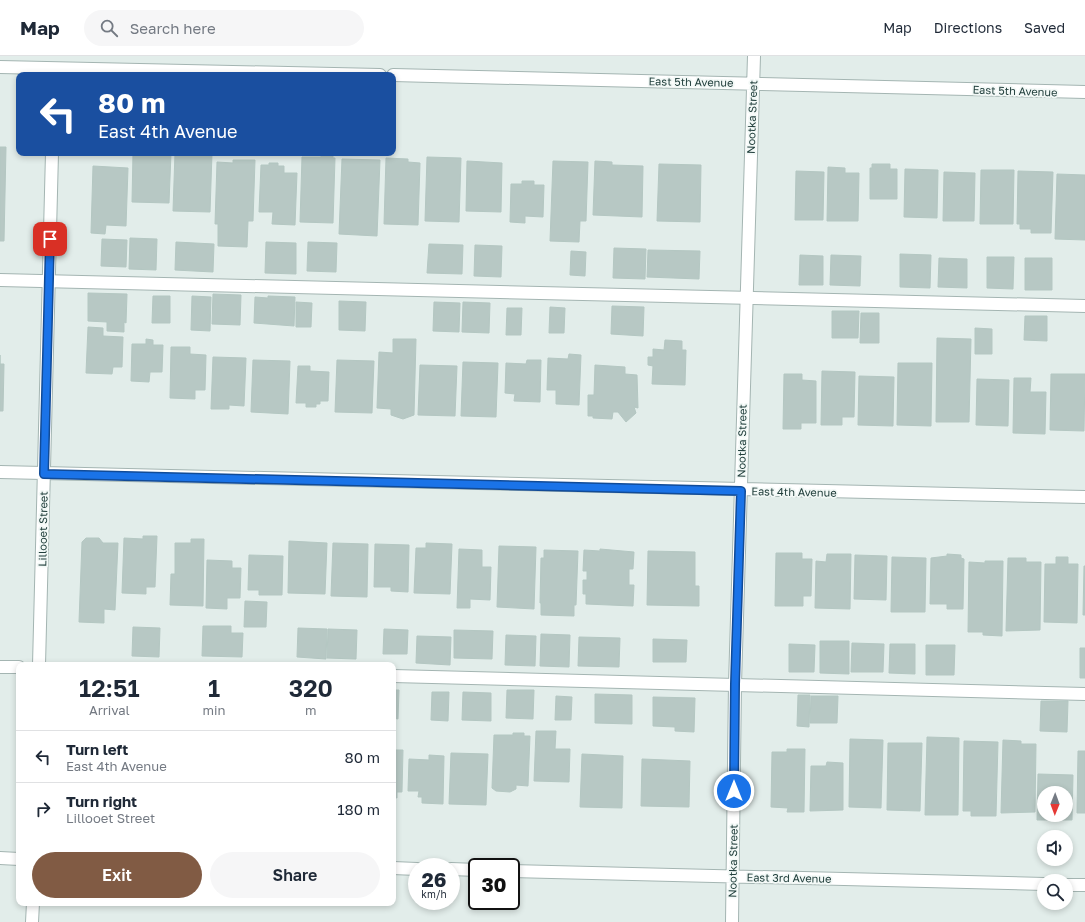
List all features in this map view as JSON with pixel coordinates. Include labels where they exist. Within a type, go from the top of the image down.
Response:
[{"type":"street","name":"Nootka Street","points":[[732,922],[735,684],[754,56]]},
{"type":"street","points":[[0,67],[54,66],[271,72]]},
{"type":"street","name":"East 5th Avenue","points":[[396,75],[1085,92]]},
{"type":"street","name":"Lillooet Street","points":[[39,662],[52,156]]},
{"type":"street","points":[[0,280],[1085,306]]},
{"type":"street","name":"East 4th Avenue","points":[[0,472],[741,491],[1085,497]]},
{"type":"street","points":[[0,667],[16,667]]},
{"type":"street","points":[[396,676],[1085,694]]},
{"type":"street","points":[[0,858],[16,859]]},
{"type":"street","points":[[396,868],[408,868]]},
{"type":"street","name":"East 3rd Avenue","points":[[520,871],[1037,884]]},
{"type":"street","points":[[1073,885],[1085,885]]},
{"type":"street","points":[[32,922],[33,906]]},
{"type":"building","points":[[0,147],[6,147],[4,241],[0,241]]},
{"type":"building","points":[[133,156],[171,156],[169,203],[132,202]]},
{"type":"building","points":[[175,156],[212,156],[210,212],[173,211]]},
{"type":"building","points":[[333,156],[333,158],[335,158],[333,223],[300,222],[302,157]]},
{"type":"building","points":[[427,157],[461,158],[459,222],[425,221]]},
{"type":"building","points":[[386,158],[408,159],[408,162],[420,163],[418,225],[384,224]]},
{"type":"building","points":[[342,159],[380,160],[377,236],[339,234]]},
{"type":"building","points":[[233,160],[255,160],[253,221],[248,221],[247,247],[218,246],[218,224],[215,224],[217,162],[233,163]]},
{"type":"building","points":[[467,161],[502,163],[501,212],[466,211]]},
{"type":"building","points":[[553,161],[588,162],[586,221],[580,221],[579,242],[550,241]]},
{"type":"building","points":[[595,161],[612,162],[612,165],[643,166],[642,217],[593,215]]},
{"type":"building","points":[[269,163],[278,163],[278,166],[284,166],[284,173],[297,173],[295,225],[272,224],[273,212],[259,212],[261,165],[269,165]]},
{"type":"building","points":[[659,164],[701,165],[700,222],[657,221]]},
{"type":"building","points":[[872,164],[890,164],[890,169],[897,169],[897,199],[870,199],[870,168],[872,168]]},
{"type":"building","points":[[93,166],[128,168],[126,226],[106,225],[105,234],[91,233]]},
{"type":"building","points":[[828,167],[845,168],[845,173],[859,173],[858,221],[827,221]]},
{"type":"building","points":[[905,169],[938,170],[937,218],[904,217]]},
{"type":"building","points":[[981,170],[1014,170],[1013,224],[980,224]]},
{"type":"building","points":[[796,171],[824,172],[823,220],[795,220]]},
{"type":"building","points":[[1018,171],[1053,172],[1051,233],[1031,233],[1031,229],[1020,229],[1020,224],[1017,224]]},
{"type":"building","points":[[944,172],[975,173],[974,221],[943,221]]},
{"type":"building","points":[[1057,174],[1085,175],[1085,240],[1055,239]]},
{"type":"building","points":[[522,181],[534,181],[534,185],[544,185],[543,217],[525,216],[525,223],[510,222],[511,184],[522,184]]},
{"type":"building","points":[[130,238],[157,239],[156,270],[129,269]]},
{"type":"building","points":[[102,239],[127,240],[126,267],[101,266]]},
{"type":"building","points":[[176,242],[214,244],[213,272],[175,270]]},
{"type":"building","points":[[266,242],[296,243],[296,274],[265,273]]},
{"type":"building","points":[[308,242],[337,243],[336,272],[307,271]]},
{"type":"building","points":[[429,244],[463,245],[462,274],[427,273]]},
{"type":"building","points":[[475,245],[502,246],[501,277],[474,276]]},
{"type":"building","points":[[614,248],[646,249],[645,279],[613,278]]},
{"type":"building","points":[[648,250],[700,251],[699,279],[647,277]]},
{"type":"building","points":[[571,251],[586,252],[585,276],[570,275]]},
{"type":"building","points":[[900,254],[931,255],[930,288],[900,287]]},
{"type":"building","points":[[800,255],[823,256],[823,285],[799,285]]},
{"type":"building","points":[[831,255],[861,256],[860,286],[830,285]]},
{"type":"building","points":[[987,257],[1014,257],[1013,289],[987,288]]},
{"type":"building","points":[[939,258],[967,259],[967,288],[938,287]]},
{"type":"building","points":[[1025,258],[1052,258],[1052,290],[1025,290]]},
{"type":"building","points":[[88,293],[127,294],[126,323],[124,322],[124,332],[107,331],[107,322],[88,321]]},
{"type":"building","points":[[213,294],[241,295],[240,325],[212,324]]},
{"type":"building","points":[[153,296],[170,296],[170,323],[152,323]]},
{"type":"building","points":[[192,296],[211,297],[210,331],[191,330]]},
{"type":"building","points":[[268,296],[295,297],[294,326],[254,323],[255,297],[268,298]]},
{"type":"building","points":[[339,301],[366,302],[365,331],[339,330]]},
{"type":"building","points":[[296,302],[312,303],[311,327],[296,327]]},
{"type":"building","points":[[434,302],[460,303],[459,332],[433,331]]},
{"type":"building","points":[[463,302],[490,303],[489,333],[462,332]]},
{"type":"building","points":[[612,306],[644,307],[643,336],[611,334]]},
{"type":"building","points":[[550,307],[565,308],[564,333],[549,333]]},
{"type":"building","points":[[507,308],[522,308],[521,335],[506,335]]},
{"type":"building","points":[[832,311],[859,311],[858,338],[832,338]]},
{"type":"building","points":[[861,313],[879,313],[879,343],[860,343]]},
{"type":"building","points":[[1025,316],[1047,316],[1047,341],[1024,340]]},
{"type":"building","points":[[88,327],[103,328],[103,336],[123,337],[122,367],[113,367],[112,374],[86,373]]},
{"type":"building","points":[[975,328],[992,329],[992,354],[975,354]]},
{"type":"building","points":[[937,338],[971,339],[969,422],[936,422]]},
{"type":"building","points":[[146,339],[153,340],[153,345],[163,345],[162,372],[150,372],[149,382],[131,381],[132,344],[146,344]]},
{"type":"building","points":[[393,339],[416,339],[414,415],[403,419],[391,415],[391,409],[377,408],[379,352],[393,353]]},
{"type":"building","points":[[665,340],[682,341],[682,350],[686,350],[685,385],[652,384],[653,366],[648,365],[648,357],[653,357],[653,349],[664,350]]},
{"type":"building","points":[[171,347],[190,347],[190,354],[206,355],[205,390],[195,390],[195,399],[170,398]]},
{"type":"building","points":[[569,354],[581,355],[579,405],[556,404],[556,390],[547,390],[548,358],[568,359]]},
{"type":"building","points":[[213,357],[246,358],[244,406],[229,405],[229,409],[211,409]]},
{"type":"building","points":[[253,360],[290,361],[288,414],[251,412]]},
{"type":"building","points":[[337,360],[374,361],[372,413],[335,412]]},
{"type":"building","points":[[527,360],[541,360],[540,402],[514,401],[515,394],[505,393],[506,363],[526,364]]},
{"type":"building","points":[[463,362],[498,363],[496,417],[461,416]]},
{"type":"building","points":[[898,363],[932,363],[931,426],[897,425]]},
{"type":"building","points":[[0,364],[4,364],[3,411],[0,411]]},
{"type":"building","points":[[420,365],[457,366],[455,416],[418,415]]},
{"type":"building","points":[[595,365],[625,367],[625,374],[637,375],[638,408],[634,407],[636,413],[626,422],[618,412],[613,412],[612,419],[593,418],[593,416],[588,416],[588,395],[594,395]]},
{"type":"building","points":[[298,366],[310,366],[310,371],[329,372],[328,401],[320,401],[320,404],[316,404],[316,407],[306,407],[306,403],[296,403]]},
{"type":"building","points":[[822,371],[855,372],[854,417],[842,417],[842,425],[821,425]]},
{"type":"building","points":[[784,374],[802,374],[802,380],[816,381],[816,423],[801,423],[801,429],[783,429]]},
{"type":"building","points":[[1051,374],[1085,374],[1084,431],[1050,430]]},
{"type":"building","points":[[859,376],[894,377],[893,426],[858,425]]},
{"type":"building","points":[[1014,378],[1031,378],[1030,392],[1046,392],[1045,434],[1013,433]]},
{"type":"building","points":[[977,379],[1009,380],[1008,426],[976,425]]},
{"type":"building","points":[[143,536],[157,536],[155,587],[146,587],[146,594],[122,593],[124,538],[143,539]]},
{"type":"building","points":[[86,538],[99,538],[103,543],[118,543],[115,610],[104,609],[104,623],[79,622],[82,542]]},
{"type":"building","points":[[191,539],[204,539],[203,606],[170,605],[171,574],[175,574],[175,543],[191,543]]},
{"type":"building","points":[[289,541],[327,543],[325,594],[288,593]]},
{"type":"building","points":[[333,543],[368,544],[367,597],[331,596]]},
{"type":"building","points":[[426,543],[452,544],[450,594],[414,593],[416,548],[426,548]]},
{"type":"building","points":[[375,544],[409,545],[408,592],[391,591],[391,587],[374,587]]},
{"type":"building","points":[[499,546],[536,547],[534,609],[497,607]]},
{"type":"building","points":[[459,549],[482,550],[482,567],[491,567],[490,600],[470,599],[470,608],[457,608]]},
{"type":"building","points":[[600,549],[634,552],[633,569],[629,569],[629,585],[634,585],[633,606],[586,604],[586,594],[583,594],[583,580],[587,580],[587,571],[583,571],[584,550],[600,551]]},
{"type":"building","points":[[544,550],[578,551],[576,605],[574,605],[574,616],[541,615],[541,558],[544,558]]},
{"type":"building","points":[[648,551],[695,552],[695,586],[699,586],[699,606],[647,605]]},
{"type":"building","points":[[776,553],[802,553],[802,559],[812,559],[811,596],[803,596],[803,606],[775,606]]},
{"type":"building","points":[[827,554],[851,554],[850,609],[815,608],[816,561],[826,562]]},
{"type":"building","points":[[947,554],[961,555],[961,558],[964,559],[963,609],[947,609],[947,604],[930,604],[931,558],[947,556]]},
{"type":"building","points":[[249,555],[283,556],[282,595],[259,595],[259,590],[248,590]]},
{"type":"building","points":[[855,555],[887,556],[886,600],[854,599]]},
{"type":"building","points":[[892,557],[926,558],[925,612],[891,612]]},
{"type":"building","points":[[1056,557],[1068,557],[1068,564],[1078,564],[1077,623],[1044,622],[1045,564],[1056,564]]},
{"type":"building","points":[[1008,558],[1026,558],[1026,562],[1041,562],[1040,630],[1006,631]]},
{"type":"building","points":[[207,560],[232,561],[232,568],[241,568],[240,598],[227,598],[227,609],[206,608]]},
{"type":"building","points":[[985,561],[1003,561],[1002,636],[983,635],[983,632],[968,632],[969,562],[985,563]]},
{"type":"building","points":[[1084,566],[1085,615],[1083,615]]},
{"type":"building","points":[[245,601],[267,602],[266,627],[244,627]]},
{"type":"building","points":[[203,626],[231,626],[231,633],[243,633],[242,657],[202,656]]},
{"type":"building","points":[[133,627],[160,628],[159,657],[132,656]]},
{"type":"building","points":[[298,628],[327,629],[326,659],[297,657]]},
{"type":"building","points":[[328,629],[357,630],[356,659],[327,658]]},
{"type":"building","points":[[384,629],[408,630],[407,654],[383,654]]},
{"type":"building","points":[[454,630],[493,631],[492,659],[454,658]]},
{"type":"building","points":[[541,634],[570,635],[569,667],[540,666]]},
{"type":"building","points":[[506,635],[536,636],[535,666],[505,665]]},
{"type":"building","points":[[417,636],[451,637],[450,665],[416,663]]},
{"type":"building","points":[[579,637],[620,638],[619,667],[578,666]]},
{"type":"building","points":[[653,639],[687,640],[686,662],[653,662]]},
{"type":"building","points":[[820,641],[849,641],[849,674],[820,673]]},
{"type":"building","points":[[852,643],[884,644],[883,672],[851,672]]},
{"type":"building","points":[[789,644],[815,645],[814,672],[789,672]]},
{"type":"building","points":[[890,644],[915,644],[915,674],[889,673]]},
{"type":"building","points":[[926,645],[955,645],[954,675],[926,675]]},
{"type":"building","points":[[1080,648],[1085,648],[1085,678],[1080,678]]},
{"type":"building","points":[[396,690],[399,690],[398,719],[396,719]]},
{"type":"building","points":[[507,690],[534,690],[533,719],[506,718]]},
{"type":"building","points":[[432,692],[449,692],[448,721],[431,720]]},
{"type":"building","points":[[463,692],[491,693],[491,721],[462,720]]},
{"type":"building","points":[[595,694],[632,695],[632,724],[595,723]]},
{"type":"building","points":[[798,695],[810,695],[809,727],[797,726]]},
{"type":"building","points":[[556,696],[572,697],[571,720],[555,720]]},
{"type":"building","points":[[811,696],[838,696],[837,723],[810,723]]},
{"type":"building","points":[[653,697],[695,698],[694,732],[675,731],[675,727],[653,726]]},
{"type":"building","points":[[1041,701],[1068,701],[1067,732],[1040,731]]},
{"type":"building","points":[[536,731],[556,731],[555,749],[570,749],[569,782],[534,781]]},
{"type":"building","points":[[513,733],[524,733],[524,736],[530,736],[528,786],[516,785],[516,789],[510,792],[496,791],[492,788],[494,735],[513,735]]},
{"type":"building","points":[[927,737],[959,738],[958,815],[925,815]]},
{"type":"building","points":[[850,739],[883,740],[881,808],[849,807]]},
{"type":"building","points":[[1003,740],[1021,741],[1021,744],[1036,744],[1035,812],[1001,813]]},
{"type":"building","points":[[964,741],[998,742],[996,816],[971,816],[971,811],[963,811]]},
{"type":"building","points":[[888,743],[922,743],[920,811],[887,810]]},
{"type":"building","points":[[787,749],[805,749],[804,812],[787,812],[788,808],[771,807],[772,752],[787,752]]},
{"type":"building","points":[[396,750],[403,750],[402,792],[397,792],[397,798]]},
{"type":"building","points":[[1078,751],[1085,751],[1085,813],[1077,813]]},
{"type":"building","points":[[451,753],[488,754],[486,805],[449,804]]},
{"type":"building","points":[[582,754],[623,756],[622,808],[580,807]]},
{"type":"building","points":[[429,755],[444,756],[443,804],[422,803],[422,797],[418,797],[419,791],[408,791],[409,759],[429,760]]},
{"type":"building","points":[[642,759],[690,761],[689,807],[641,806]]},
{"type":"building","points":[[827,762],[843,763],[843,810],[810,811],[811,766],[826,766]]},
{"type":"building","points":[[1038,774],[1073,775],[1073,786],[1038,786]]},
{"type":"route","points":[[50,239],[44,474],[741,491],[735,684],[734,791]]}]
